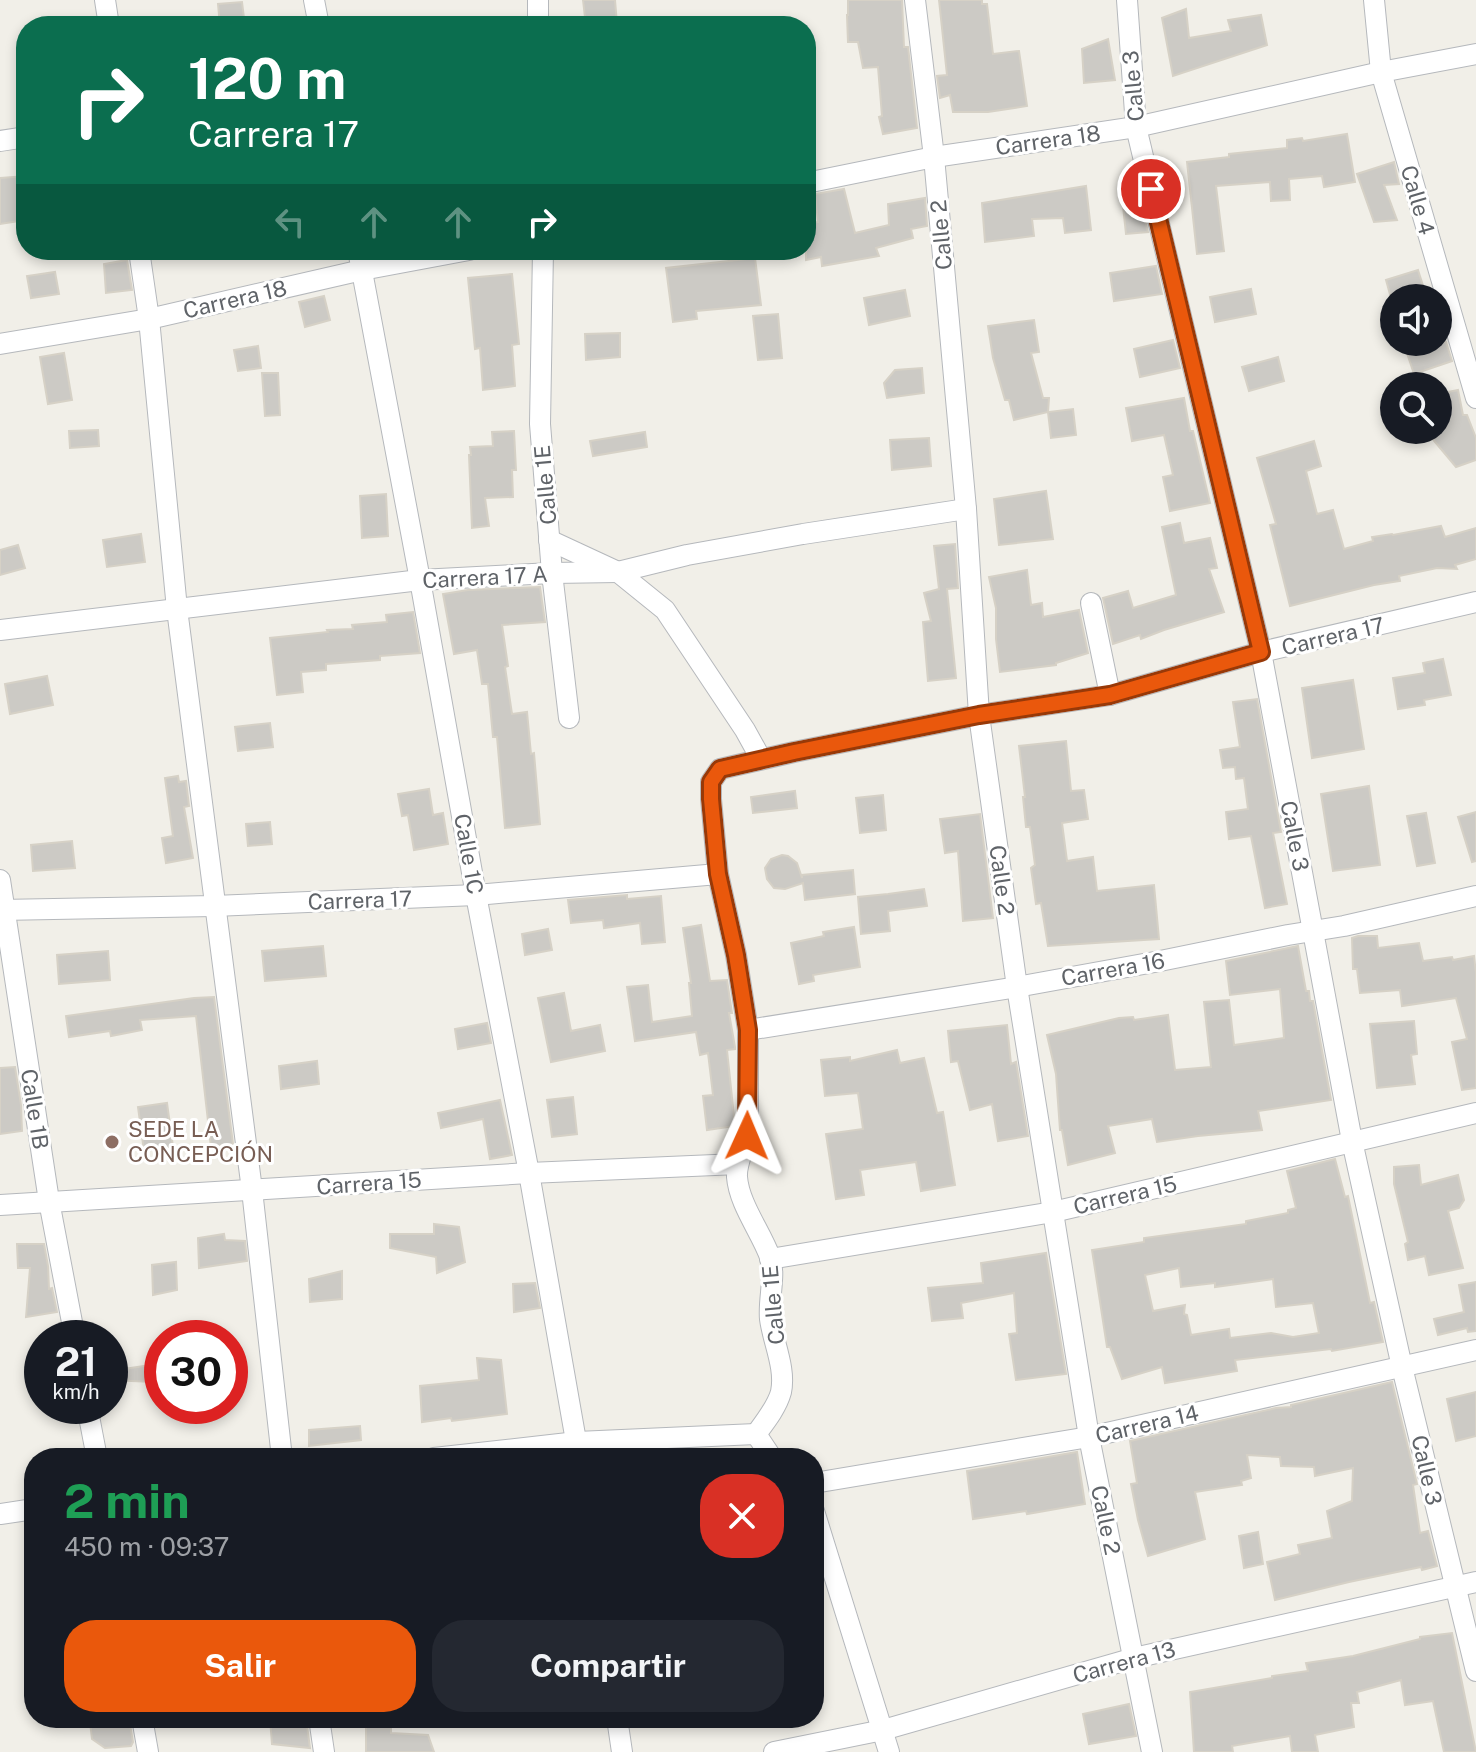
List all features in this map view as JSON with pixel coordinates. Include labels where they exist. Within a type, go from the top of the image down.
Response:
[{"type":"street","name":"Calle 2","points":[[915,0],[934,157],[966,509],[979,715],[1017,987],[1089,1437],[1152,1752]]},
{"type":"street","name":"Calle 3","points":[[1127,0],[1136,127],[1261,652],[1352,1141],[1402,1367],[1476,1671]]},
{"type":"street","name":"Calle 4","points":[[1374,0],[1381,72],[1476,398]]},
{"type":"street","name":"Carrera 18","points":[[816,181],[934,157],[1136,127],[1476,54]]},
{"type":"street","points":[[140,260],[177,609],[252,1190],[281,1448]]},
{"type":"street","name":"Carrera 18","points":[[0,344],[149,319],[360,260]]},
{"type":"street","name":"Calle 1C","points":[[360,260],[578,1448]]},
{"type":"street","name":"Calle 1E","points":[[543,260],[540,424],[552,573],[569,718]]},
{"type":"street","name":"Carrera 17 A","points":[[0,630],[420,580],[618,572],[687,555],[803,534],[966,509]]},
{"type":"street","points":[[549,540],[618,572],[665,610],[761,759]]},
{"type":"street","name":"Carrera 17","points":[[720,769],[979,715],[1110,695],[1261,652],[1476,602]]},
{"type":"street","points":[[1091,603],[1110,695]]},
{"type":"street","name":"Calle 1E","points":[[720,769],[711,782],[718,874],[748,1030],[748,1129],[737,1175],[740,1191],[772,1267],[770,1319],[782,1376],[778,1399],[756,1434]]},
{"type":"street","name":"Carrera 17","points":[[2,909],[214,906],[476,895],[718,874]]},
{"type":"street","name":"Calle 1B","points":[[0,880],[49,1201],[72,1320]]},
{"type":"street","name":"Carrera 16","points":[[748,1030],[1160,961],[1314,932],[1476,896]]},
{"type":"street","name":"Carrera 15","points":[[770,1259],[1053,1212],[1476,1113]]},
{"type":"street","name":"Carrera 15","points":[[0,1205],[529,1173],[738,1164]]},
{"type":"street","name":"Carrera 14","points":[[824,1481],[1089,1437],[1476,1350]]},
{"type":"street","points":[[90,1424],[95,1448]]},
{"type":"street","points":[[600,1448],[756,1434],[765,1448]]},
{"type":"street","points":[[0,1514],[24,1510]]},
{"type":"street","points":[[824,1543],[889,1752]]},
{"type":"street","name":"Carrera 13","points":[[774,1752],[883,1730],[1134,1658],[1476,1582]]},
{"type":"street","points":[[144,1728],[148,1752]]},
{"type":"street","points":[[320,1728],[324,1752]]},
{"type":"street","points":[[618,1728],[622,1752]]},
{"type":"building","points":[[583,0],[615,0],[616,16],[585,16]]},
{"type":"building","points":[[848,0],[902,0],[904,47],[908,47],[917,128],[883,134],[879,117],[882,116],[878,67],[863,68],[858,42],[848,42]]},
{"type":"building","points":[[939,0],[982,0],[982,4],[987,4],[993,54],[1019,51],[1027,106],[988,112],[953,112],[950,95],[940,98],[937,76],[947,75]]},
{"type":"building","points":[[242,2],[244,16],[219,16],[218,4]]},
{"type":"building","points":[[1186,9],[1189,38],[1231,31],[1228,20],[1261,15],[1267,45],[1173,76],[1162,18]]},
{"type":"building","points":[[1108,39],[1115,80],[1084,83],[1082,49]]},
{"type":"building","points":[[1347,134],[1355,182],[1324,187],[1322,176],[1289,179],[1290,200],[1271,201],[1270,182],[1216,186],[1224,251],[1197,254],[1187,162],[1287,148],[1287,140],[1302,138],[1303,141]]},
{"type":"building","points":[[1394,162],[1399,184],[1384,185],[1397,220],[1374,222],[1357,174]]},
{"type":"building","points":[[16,177],[16,222],[0,224],[0,178]]},
{"type":"building","points":[[1086,186],[1091,230],[1065,233],[1063,218],[1032,219],[1034,236],[985,242],[982,203]]},
{"type":"building","points":[[844,189],[855,233],[889,225],[888,204],[925,198],[927,226],[911,229],[913,238],[876,248],[879,256],[822,266],[821,257],[816,258],[816,194]]},
{"type":"building","points":[[1141,204],[1148,232],[1126,234],[1123,206]]},
{"type":"building","points":[[127,260],[132,290],[106,293],[104,264]]},
{"type":"building","points":[[755,260],[761,305],[696,311],[697,319],[673,322],[666,268]]},
{"type":"building","points":[[1156,266],[1162,294],[1114,301],[1110,273]]},
{"type":"building","points":[[1418,270],[1422,284],[1387,284],[1386,280]]},
{"type":"building","points":[[55,272],[59,294],[31,298],[27,276]]},
{"type":"building","points":[[512,274],[519,344],[512,345],[515,386],[483,390],[480,348],[475,349],[468,278]]},
{"type":"building","points":[[1251,289],[1256,314],[1215,322],[1210,297]]},
{"type":"building","points":[[905,290],[910,316],[869,325],[864,298]]},
{"type":"building","points":[[324,296],[330,320],[305,327],[299,302]]},
{"type":"building","points":[[778,314],[782,358],[758,360],[753,316]]},
{"type":"building","points":[[1034,320],[1039,352],[1031,353],[1043,398],[1049,398],[1048,412],[1014,420],[993,358],[988,326]]},
{"type":"building","points":[[620,333],[620,357],[586,360],[585,334]]},
{"type":"building","points":[[1173,340],[1180,368],[1140,377],[1134,349]]},
{"type":"building","points":[[258,346],[261,368],[238,371],[234,350]]},
{"type":"building","points":[[64,353],[72,400],[48,404],[40,357]]},
{"type":"building","points":[[1408,356],[1450,356],[1452,361],[1413,372]]},
{"type":"building","points":[[1278,357],[1284,381],[1249,391],[1242,367]]},
{"type":"building","points":[[922,368],[924,393],[887,398],[884,383],[895,370]]},
{"type":"building","points":[[262,373],[278,373],[280,415],[265,416]]},
{"type":"building","points":[[1458,390],[1463,415],[1467,415],[1476,438],[1476,460],[1456,467],[1437,444],[1452,444],[1452,391]]},
{"type":"building","points":[[1184,398],[1210,503],[1170,511],[1163,477],[1173,475],[1164,435],[1132,441],[1126,408]]},
{"type":"building","points":[[1073,409],[1076,435],[1051,438],[1048,412]]},
{"type":"building","points":[[98,430],[99,446],[70,448],[69,431]]},
{"type":"building","points":[[514,431],[516,470],[512,470],[513,497],[485,498],[489,526],[472,528],[470,447],[493,446],[492,432]]},
{"type":"building","points":[[645,432],[647,447],[593,456],[590,441]]},
{"type":"building","points":[[929,438],[931,466],[892,470],[890,440]]},
{"type":"building","points":[[1314,441],[1321,466],[1306,471],[1317,514],[1333,510],[1344,549],[1373,541],[1372,537],[1441,526],[1445,537],[1476,528],[1476,559],[1455,565],[1457,569],[1437,568],[1399,576],[1400,581],[1290,606],[1270,525],[1276,524],[1257,458]]},
{"type":"building","points":[[1046,491],[1053,539],[999,545],[994,499]]},
{"type":"building","points":[[386,494],[388,536],[362,538],[360,496]]},
{"type":"building","points":[[1180,523],[1184,543],[1210,538],[1217,568],[1209,569],[1224,612],[1141,639],[1140,635],[1113,644],[1103,598],[1128,591],[1133,608],[1176,595],[1162,527]]},
{"type":"building","points":[[141,534],[145,562],[107,567],[103,540]]},
{"type":"building","points":[[955,544],[958,588],[947,589],[956,678],[928,681],[923,622],[931,621],[924,593],[939,589],[934,546]]},
{"type":"building","points":[[18,545],[25,568],[0,575],[0,550]]},
{"type":"building","points":[[1027,570],[1031,605],[1042,603],[1043,617],[1079,610],[1088,653],[1056,665],[1000,672],[996,608],[989,577]]},
{"type":"building","points":[[540,587],[545,622],[502,625],[512,714],[527,712],[540,824],[505,828],[497,737],[493,737],[488,684],[482,684],[477,650],[454,654],[443,594]]},
{"type":"building","points":[[413,612],[420,653],[326,664],[326,670],[301,672],[303,692],[277,695],[270,638],[353,629],[352,625],[387,622],[386,615]]},
{"type":"building","points":[[1443,659],[1451,695],[1424,700],[1425,705],[1398,709],[1393,678],[1425,673],[1423,663]]},
{"type":"building","points":[[47,676],[53,705],[10,714],[5,684]]},
{"type":"building","points":[[1353,680],[1364,749],[1312,758],[1302,688]]},
{"type":"building","points":[[1257,699],[1281,832],[1273,833],[1287,904],[1265,908],[1251,836],[1229,839],[1226,812],[1248,809],[1244,778],[1236,779],[1235,767],[1223,768],[1220,750],[1240,747],[1233,702]]},
{"type":"building","points":[[270,723],[273,747],[238,751],[235,727]]},
{"type":"building","points":[[1066,741],[1071,791],[1084,790],[1088,819],[1062,823],[1067,861],[1093,857],[1097,891],[1154,885],[1159,939],[1048,946],[1041,903],[1036,904],[1031,868],[1035,865],[1030,827],[1026,827],[1019,746]]},
{"type":"building","points":[[178,776],[179,782],[186,781],[189,806],[184,807],[193,858],[166,863],[162,838],[173,836],[165,778]]},
{"type":"building","points":[[1369,786],[1380,865],[1333,871],[1321,794]]},
{"type":"building","points":[[429,789],[433,815],[443,813],[448,844],[414,850],[408,815],[402,816],[398,794]]},
{"type":"building","points":[[795,791],[797,808],[753,813],[751,797]]},
{"type":"building","points":[[883,795],[886,830],[860,833],[856,798]]},
{"type":"building","points":[[1476,812],[1476,861],[1472,862],[1458,817]]},
{"type":"building","points":[[1426,813],[1435,863],[1417,866],[1407,816]]},
{"type":"building","points":[[980,814],[993,918],[963,921],[958,851],[945,853],[940,819]]},
{"type":"building","points":[[270,822],[272,844],[248,846],[246,824]]},
{"type":"building","points":[[72,841],[75,868],[33,871],[31,845]]},
{"type":"building","points":[[782,855],[797,863],[802,878],[802,875],[853,870],[855,894],[805,900],[803,883],[785,889],[774,888],[767,879],[765,868],[771,859]]},
{"type":"building","points":[[924,889],[927,906],[888,911],[890,931],[861,934],[858,897]]},
{"type":"building","points":[[627,895],[627,899],[661,896],[665,942],[642,944],[640,923],[604,928],[603,920],[571,923],[568,900]]},
{"type":"building","points":[[701,925],[710,981],[727,980],[735,1047],[727,1050],[735,1126],[707,1130],[703,1096],[713,1095],[708,1053],[700,1055],[696,1032],[635,1041],[627,987],[648,985],[652,1022],[692,1016],[683,928]]},
{"type":"building","points":[[854,927],[860,967],[813,975],[814,981],[799,984],[791,943],[824,936],[823,932]]},
{"type":"building","points":[[548,929],[552,950],[525,955],[522,934]]},
{"type":"building","points":[[1377,936],[1378,948],[1419,943],[1423,961],[1474,956],[1476,1088],[1462,1090],[1452,1042],[1467,1039],[1456,998],[1402,1006],[1400,990],[1360,993],[1357,969],[1353,969],[1352,938]]},
{"type":"building","points":[[323,946],[326,976],[265,981],[262,951]]},
{"type":"building","points":[[1298,946],[1306,991],[1309,991],[1310,1001],[1313,1001],[1331,1100],[1258,1111],[1262,1130],[1157,1142],[1152,1119],[1108,1126],[1115,1153],[1068,1165],[1060,1130],[1056,1074],[1047,1035],[1119,1018],[1133,1017],[1134,1020],[1168,1015],[1175,1070],[1211,1067],[1204,1002],[1229,1000],[1234,1045],[1284,1038],[1280,989],[1230,995],[1226,961]]},
{"type":"building","points":[[108,951],[110,980],[59,984],[57,955]]},
{"type":"building","points":[[564,993],[571,1031],[600,1025],[605,1051],[551,1062],[538,998]]},
{"type":"building","points":[[214,997],[233,1144],[211,1147],[196,1016],[140,1020],[142,1030],[111,1036],[110,1031],[69,1037],[66,1016]]},
{"type":"building","points":[[1414,1021],[1417,1054],[1411,1055],[1415,1084],[1377,1088],[1370,1024]]},
{"type":"building","points":[[487,1023],[491,1043],[458,1049],[455,1029]]},
{"type":"building","points":[[1007,1025],[1011,1064],[1016,1062],[1028,1136],[998,1141],[992,1104],[970,1110],[958,1061],[951,1062],[948,1031]]},
{"type":"building","points":[[897,1050],[900,1063],[924,1058],[937,1113],[943,1112],[955,1185],[921,1191],[916,1162],[860,1170],[864,1195],[836,1199],[826,1134],[863,1129],[858,1093],[825,1096],[821,1060],[850,1057],[850,1061]]},
{"type":"building","points":[[317,1061],[319,1084],[281,1089],[279,1066]]},
{"type":"building","points":[[15,1067],[22,1131],[0,1134],[0,1068]]},
{"type":"building","points":[[573,1097],[577,1134],[552,1137],[547,1100]]},
{"type":"building","points":[[500,1100],[512,1155],[490,1159],[483,1119],[441,1128],[438,1113]]},
{"type":"building","points":[[167,1103],[173,1147],[144,1151],[138,1107]]},
{"type":"building","points":[[1335,1159],[1345,1197],[1348,1196],[1370,1303],[1374,1302],[1383,1342],[1332,1351],[1235,1360],[1237,1371],[1165,1383],[1162,1367],[1122,1379],[1110,1347],[1107,1347],[1092,1250],[1144,1242],[1144,1238],[1246,1224],[1246,1221],[1288,1213],[1288,1210],[1296,1208],[1287,1171]],"holes":[[[1179,1268],[1181,1287],[1215,1283],[1215,1287],[1273,1279],[1276,1307],[1313,1303],[1319,1333],[1293,1337],[1271,1333],[1230,1338],[1229,1329],[1191,1335],[1187,1315],[1184,1314],[1185,1305],[1153,1311],[1145,1275]]]},
{"type":"building","points":[[1419,1165],[1421,1185],[1458,1175],[1464,1200],[1459,1208],[1448,1211],[1463,1268],[1429,1275],[1425,1256],[1408,1260],[1405,1244],[1408,1242],[1394,1184],[1394,1167]]},
{"type":"building","points":[[434,1224],[459,1227],[465,1262],[437,1273],[436,1257],[390,1248],[390,1234],[434,1234]]},
{"type":"building","points":[[224,1234],[225,1240],[245,1241],[247,1261],[199,1268],[198,1238]]},
{"type":"building","points":[[17,1244],[44,1244],[49,1289],[52,1288],[57,1312],[26,1317],[30,1268],[18,1268]]},
{"type":"building","points":[[1046,1253],[1066,1374],[1016,1380],[1009,1334],[1017,1333],[1014,1293],[961,1303],[963,1318],[932,1321],[928,1288],[983,1283],[981,1263]]},
{"type":"building","points":[[176,1262],[177,1290],[153,1295],[152,1265]]},
{"type":"building","points":[[342,1271],[342,1299],[310,1302],[309,1279]]},
{"type":"building","points":[[1476,1282],[1476,1331],[1468,1332],[1467,1328],[1438,1335],[1434,1319],[1464,1312],[1459,1285]]},
{"type":"building","points":[[535,1283],[540,1308],[514,1312],[513,1284]]},
{"type":"building","points":[[477,1358],[501,1360],[507,1414],[422,1422],[420,1386],[479,1380]]},
{"type":"building","points":[[144,1366],[144,1382],[128,1381],[128,1368]]},
{"type":"building","points":[[1392,1382],[1417,1484],[1413,1485],[1420,1533],[1428,1531],[1437,1566],[1349,1582],[1275,1600],[1267,1562],[1300,1554],[1298,1545],[1332,1538],[1327,1511],[1352,1501],[1353,1468],[1315,1476],[1314,1467],[1281,1466],[1280,1457],[1247,1455],[1251,1478],[1241,1481],[1242,1485],[1195,1492],[1205,1539],[1148,1556],[1131,1484],[1137,1483],[1130,1441]]},
{"type":"building","points":[[1476,1392],[1476,1436],[1456,1441],[1447,1399]]},
{"type":"building","points":[[360,1426],[361,1440],[309,1446],[309,1430]]},
{"type":"building","points":[[1077,1452],[1085,1504],[973,1519],[967,1471]]},
{"type":"building","points":[[1258,1532],[1263,1564],[1244,1568],[1239,1536]]},
{"type":"building","points":[[1452,1633],[1476,1752],[1444,1752],[1433,1701],[1405,1705],[1401,1680],[1357,1692],[1359,1703],[1351,1703],[1354,1727],[1315,1735],[1318,1752],[1292,1752],[1290,1736],[1232,1746],[1233,1752],[1194,1752],[1190,1692],[1308,1671],[1306,1663],[1353,1656],[1420,1637]]},
{"type":"building","points":[[1129,1704],[1136,1736],[1089,1744],[1083,1714]]},
{"type":"building","points":[[91,1728],[131,1728],[133,1742],[131,1746],[105,1748],[92,1739]]},
{"type":"building","points":[[271,1728],[307,1728],[310,1748],[272,1744]]},
{"type":"building","points":[[366,1728],[391,1728],[391,1733],[428,1735],[434,1752],[366,1752]]},
{"type":"place","name":"SEDE LA CONCEPCIÓN","points":[[112,1142]]},
{"type":"route","points":[[747,1136],[748,1030],[718,874],[711,799],[711,782],[720,769],[979,715],[1110,695],[1261,652],[1151,189]]}]
